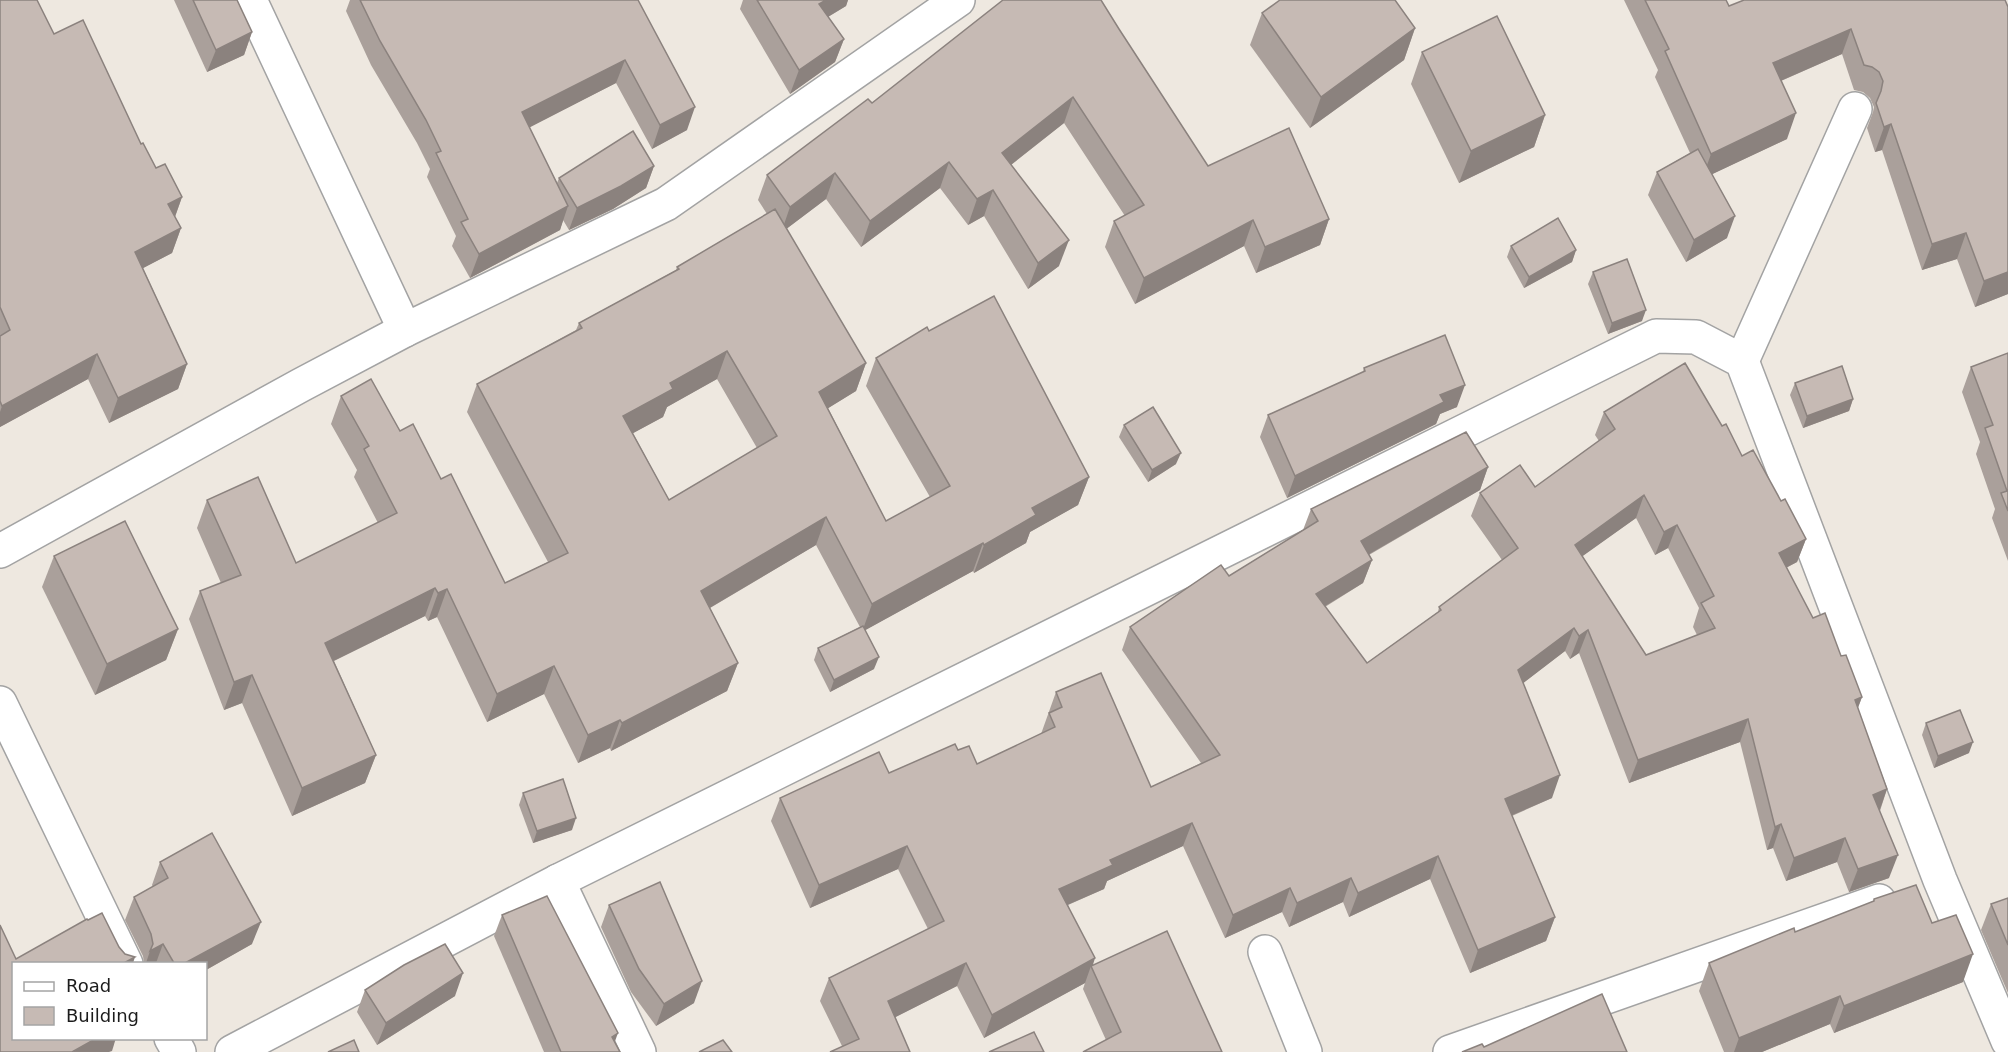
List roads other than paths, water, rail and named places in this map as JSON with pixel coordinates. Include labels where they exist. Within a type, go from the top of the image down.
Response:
[{"type":"street","points":[[250,0],[405,330]]},
{"type":"street","points":[[0,551],[405,330],[666,204],[958,0]]},
{"type":"street","points":[[1855,109],[1742,361],[1921,886],[2008,1041]]},
{"type":"street","points":[[232,1052],[558,881],[1656,336],[1696,337],[1742,361]]},
{"type":"street","points":[[0,703],[126,962]]},
{"type":"street","points":[[558,881],[639,1052]]},
{"type":"street","points":[[1450,1052],[1921,886]]},
{"type":"street","points":[[1265,952],[1305,1052]]}]
